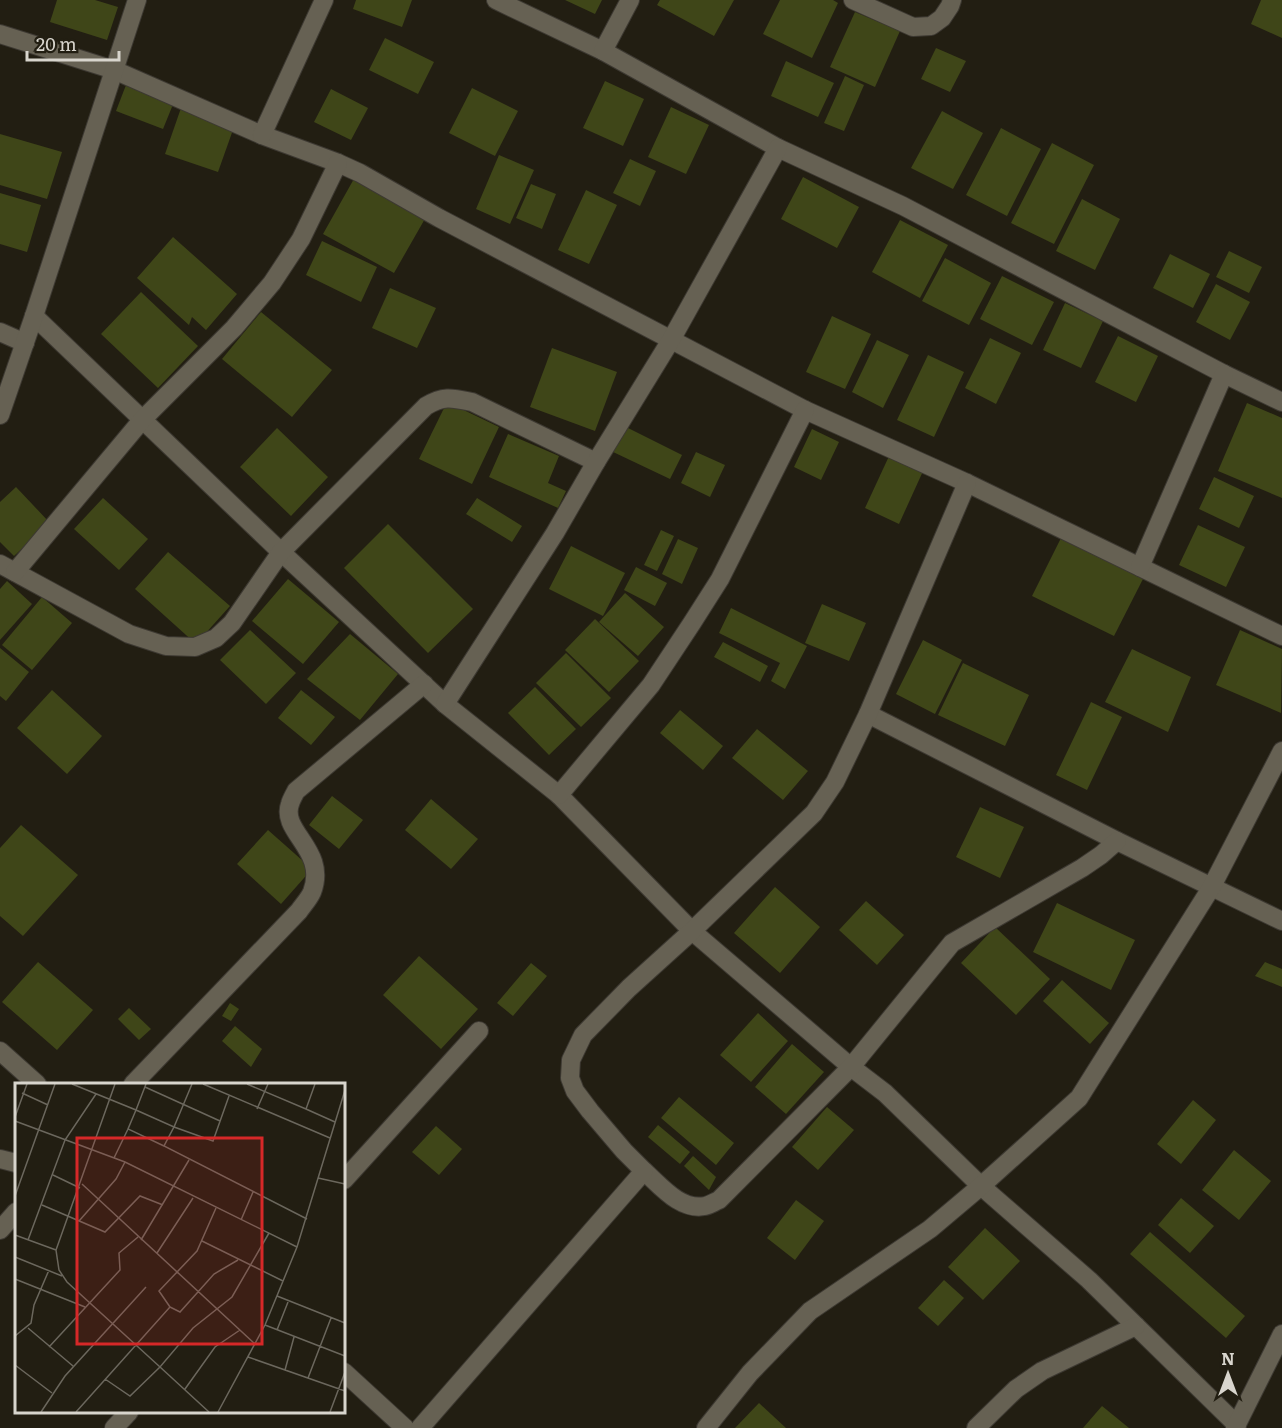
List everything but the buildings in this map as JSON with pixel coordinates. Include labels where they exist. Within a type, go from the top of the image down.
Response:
[{"type":"street","points":[[0,416],[137,0]]},
{"type":"street","points":[[262,135],[324,0]]},
{"type":"street","points":[[496,0],[603,51],[778,148],[903,206],[1282,402]]},
{"type":"street","points":[[603,51],[630,0]]},
{"type":"street","points":[[853,0],[914,27],[930,26],[942,18],[951,6],[952,0]]},
{"type":"street","points":[[0,34],[114,70],[262,135],[360,173],[450,223],[805,410],[967,483],[1282,636]]},
{"type":"street","points":[[445,704],[555,533],[671,340],[778,148]]},
{"type":"street","points":[[338,163],[301,240],[272,283],[234,328],[142,420],[7,568],[129,634],[166,646],[195,647],[216,638],[232,623],[281,552],[426,406],[438,399],[451,398],[472,402],[596,462]]},
{"type":"street","points":[[34,316],[281,552],[445,704],[559,795],[692,931],[851,1067],[885,1093],[981,1186],[1089,1280],[1236,1427],[1282,1334]]},
{"type":"street","points":[[0,332],[25,343]]},
{"type":"street","points":[[1140,567],[1224,374]]},
{"type":"street","points":[[559,795],[651,685],[692,623],[720,579],[805,410]]},
{"type":"street","points":[[967,483],[868,714],[835,782],[814,813],[692,931],[629,988],[583,1035],[571,1060],[570,1078],[575,1091],[624,1151],[678,1201],[695,1207],[706,1206],[719,1200],[851,1067],[952,943],[1082,868],[1117,841]]},
{"type":"street","points":[[134,1083],[299,911],[312,893],[315,866],[289,816],[289,805],[296,791],[424,684]]},
{"type":"street","points":[[868,714],[1117,841],[1282,921]]},
{"type":"street","points":[[706,1428],[750,1373],[810,1311],[930,1229],[1079,1098],[1211,888],[1282,751]]},
{"type":"street","points":[[345,1179],[479,1031]]},
{"type":"street","points":[[0,1051],[36,1083]]},
{"type":"street","points":[[0,1159],[15,1163]]},
{"type":"street","points":[[420,1428],[644,1171]]},
{"type":"street","points":[[0,1230],[15,1213]]},
{"type":"street","points":[[976,1428],[1016,1389],[1042,1371],[1136,1326]]},
{"type":"street","points":[[345,1373],[405,1428]]},
{"type":"street","points":[[114,1428],[128,1413]]}]
